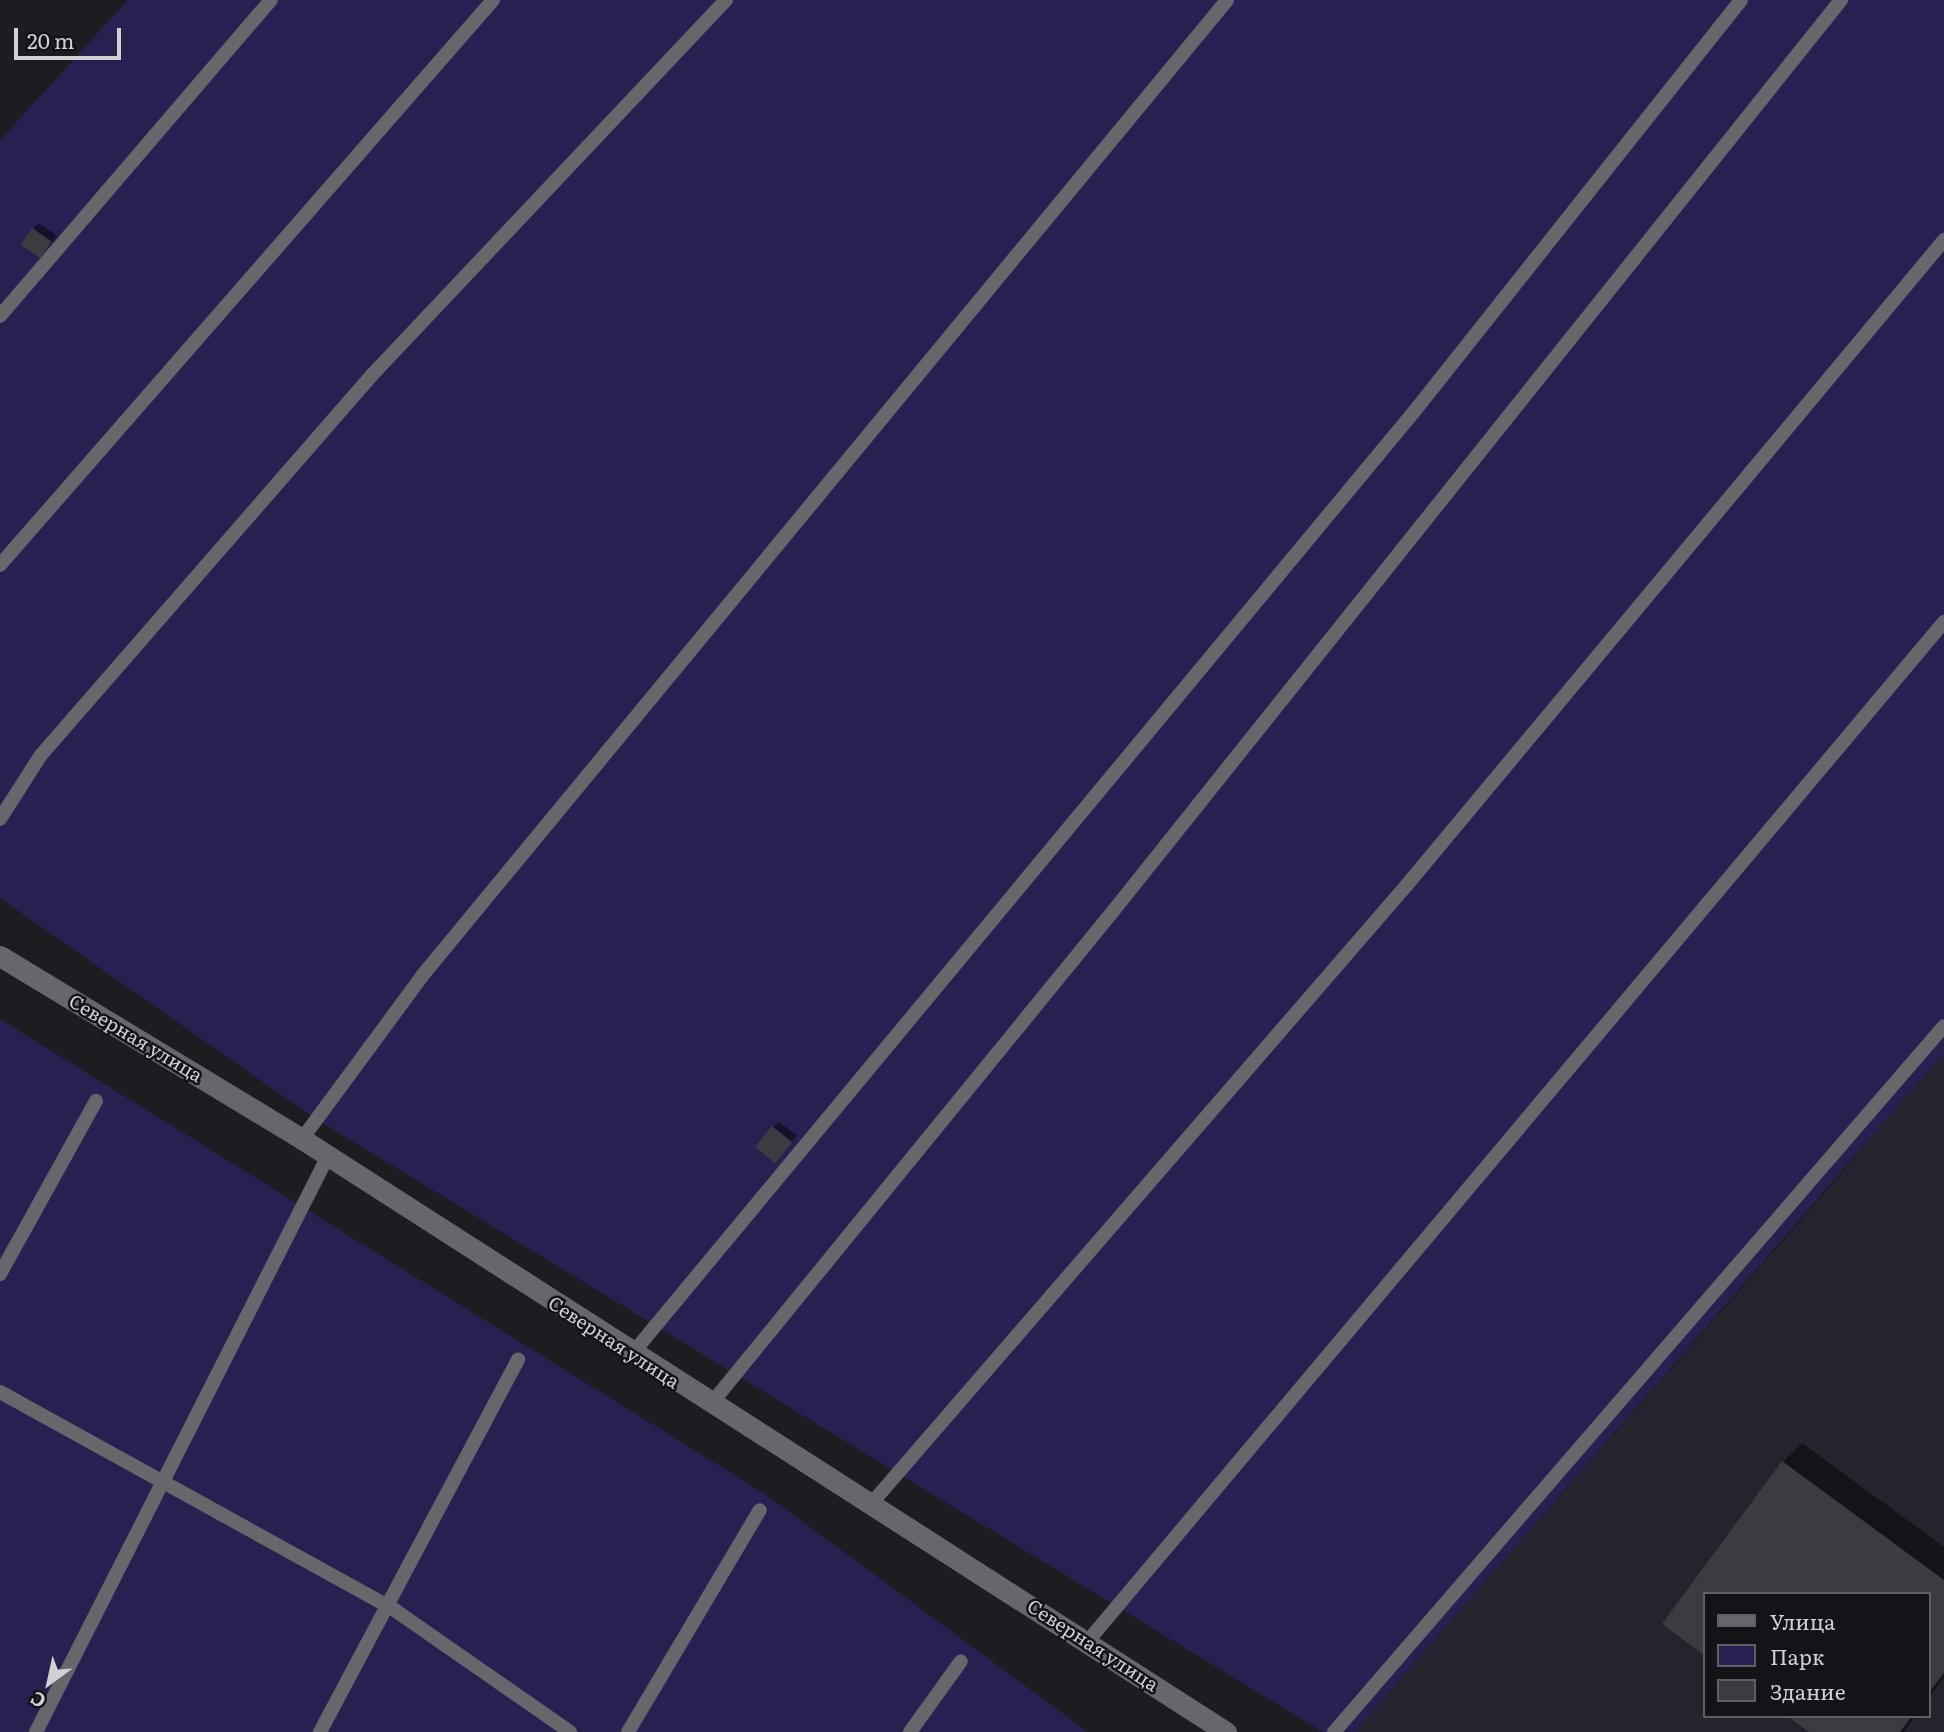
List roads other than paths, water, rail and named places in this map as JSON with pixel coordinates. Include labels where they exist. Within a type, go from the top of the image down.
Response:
[{"type":"street","name":"Северная улица","points":[[0,956],[302,1139],[632,1354],[1088,1641],[1226,1732]]},
{"type":"lane","points":[[0,316],[271,0]]},
{"type":"lane","points":[[0,565],[493,0]]},
{"type":"lane","points":[[0,819],[41,755],[372,375],[726,0]]},
{"type":"lane","points":[[302,1139],[422,976],[1227,0]]},
{"type":"lane","points":[[632,1354],[1413,413],[1741,0]]},
{"type":"lane","points":[[711,1404],[1122,899],[1841,0]]},
{"type":"lane","points":[[871,1504],[1406,886],[1944,240]]},
{"type":"lane","points":[[1088,1641],[1944,622]]},
{"type":"lane","points":[[1334,1732],[1944,1026]]},
{"type":"lane","points":[[0,1274],[96,1101]]},
{"type":"lane","points":[[36,1732],[328,1156]]},
{"type":"lane","points":[[320,1732],[518,1359]]},
{"type":"lane","points":[[0,1392],[387,1607],[570,1732]]},
{"type":"lane","points":[[628,1732],[760,1510]]},
{"type":"lane","points":[[910,1732],[961,1661]]}]
